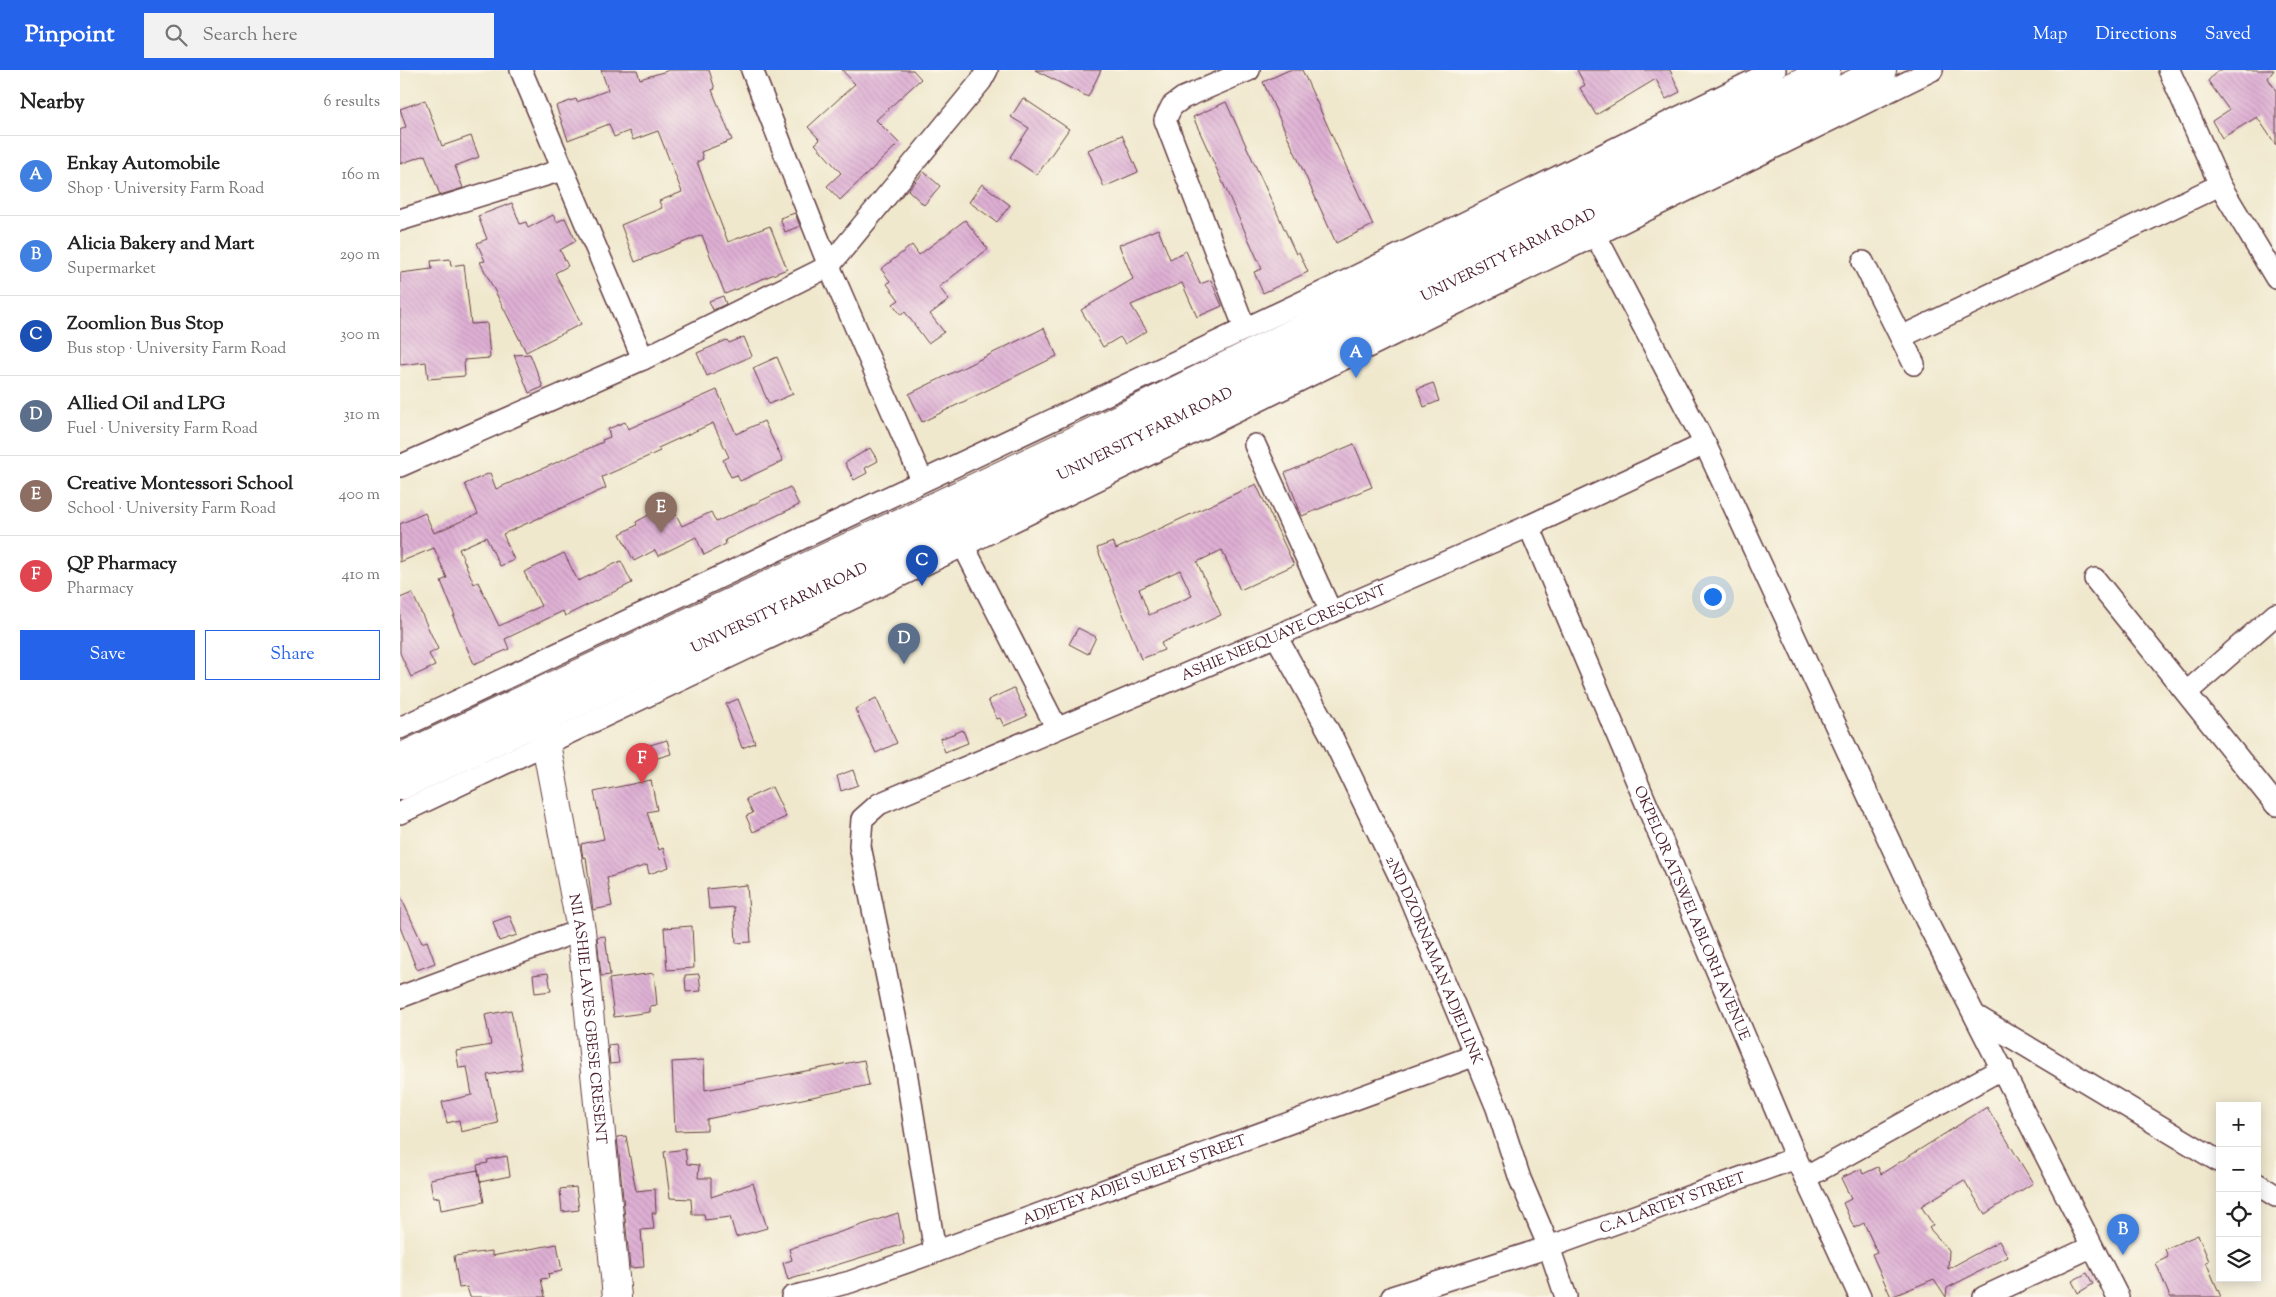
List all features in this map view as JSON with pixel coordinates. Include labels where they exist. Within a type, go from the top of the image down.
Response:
[{"type":"street","points":[[521,70],[643,359]]},
{"type":"street","points":[[752,70],[829,266],[922,480]]},
{"type":"street","points":[[400,466],[643,359],[829,266],[981,82],[987,70]]},
{"type":"street","points":[[1245,328],[1165,120],[1172,106],[1183,98],[1249,70]]},
{"type":"street","points":[[400,728],[1245,328],[1775,70]]},
{"type":"street","name":"UNIVERSITY FARM ROAD","points":[[400,758],[539,720],[1085,435],[1826,70]]},
{"type":"street","name":"UNIVERSITY FARM ROAD","points":[[400,786],[1087,462],[1882,70]]},
{"type":"street","points":[[400,813],[539,720],[963,545],[1932,70]]},
{"type":"street","points":[[2169,70],[2220,185],[2276,278]]},
{"type":"street","points":[[400,220],[562,170]]},
{"type":"street","points":[[1901,337],[2220,185]]},
{"type":"street","points":[[1595,234],[1705,444],[1922,911],[2118,1297]]},
{"type":"street","points":[[1863,262],[1914,364]]},
{"type":"street","name":"ASHIE NEEQUAYE CRESCENT","points":[[935,1252],[905,1065],[860,846],[862,819],[878,804],[1056,727],[1276,636],[1529,526],[1705,444]]},
{"type":"street","points":[[1255,445],[1331,612]]},
{"type":"street","name":"OKPELOR ATSWEI ABLORH AVENUE","points":[[1529,526],[1796,1158],[1860,1297]]},
{"type":"street","points":[[963,545],[1056,727]]},
{"type":"street","points":[[2095,579],[2276,805]]},
{"type":"street","points":[[2187,692],[2276,614]]},
{"type":"street","name":"2ND DZORNAMAN ADJEI LINK","points":[[1276,636],[1333,739],[1409,896],[1476,1054],[1497,1108],[1520,1179],[1549,1246],[1566,1297]]},
{"type":"street","name":"NII ASHIE LAVES GBESE CRESENT","points":[[539,720],[581,930],[617,1297]]},
{"type":"street","points":[[400,997],[581,930]]},
{"type":"street","points":[[1976,1015],[2216,1160]]},
{"type":"street","name":"ADJETEY ADJEI SUELEY STREET","points":[[792,1297],[852,1289],[935,1252],[1476,1054]]},
{"type":"street","points":[[1805,1178],[2003,1068]]},
{"type":"street","name":"C.A LARTEY STREET","points":[[1392,1297],[1549,1246],[1796,1158]]},
{"type":"street","points":[[2261,1187],[2276,1196]]},
{"type":"street","points":[[1984,1297],[2091,1247]]},
{"type":"building","points":[[601,70],[637,70],[640,79],[670,70],[709,70],[715,89],[712,90],[732,140],[701,152],[703,159],[697,162],[728,242],[770,226],[787,269],[725,294],[702,235],[635,262],[621,225],[662,208],[659,201],[682,192],[658,131],[633,140],[629,131],[614,137],[609,124],[568,140],[556,106],[576,99],[577,102],[608,90]]},
{"type":"building","points":[[842,70],[913,70],[921,79],[876,120],[899,143],[840,200],[827,186],[841,173],[815,144],[820,140],[808,127],[855,84]]},
{"type":"building","points":[[1035,70],[1101,70],[1088,97]]},
{"type":"building","points":[[1289,70],[1302,70],[1373,225],[1336,243],[1263,82]]},
{"type":"building","points":[[1577,70],[1670,70],[1680,92],[1666,99],[1656,79],[1596,115],[1580,88],[1585,85]]},
{"type":"building","points":[[2218,70],[2274,70],[2268,78],[2276,91],[2276,145],[2257,117],[2222,138],[2212,121],[2229,110],[2208,81]]},
{"type":"building","points":[[1023,98],[1069,129],[1037,175],[1010,157],[1029,128],[1011,117]]},
{"type":"building","points":[[425,100],[442,146],[471,136],[479,157],[455,166],[463,188],[440,195],[425,155],[400,164],[400,130],[406,127],[400,109]]},
{"type":"building","points":[[1226,102],[1296,254],[1299,252],[1308,272],[1263,293],[1254,272],[1262,269],[1193,117]]},
{"type":"building","points":[[1122,135],[1138,172],[1104,187],[1088,150]]},
{"type":"building","points":[[924,172],[940,186],[924,205],[908,190]]},
{"type":"building","points":[[982,184],[1010,205],[997,222],[969,202]]},
{"type":"building","points":[[512,203],[520,224],[526,222],[528,228],[553,215],[557,222],[565,218],[576,241],[560,250],[568,266],[555,273],[581,324],[526,352],[480,262],[485,261],[477,243],[487,239],[478,216]]},
{"type":"building","points":[[795,213],[800,226],[785,232],[780,218]]},
{"type":"building","points":[[965,220],[988,249],[939,287],[949,300],[930,314],[944,332],[928,343],[905,312],[901,315],[893,304],[899,300],[887,284],[890,281],[881,269],[912,245],[919,255]]},
{"type":"building","points":[[1158,229],[1170,259],[1186,251],[1200,284],[1211,280],[1222,306],[1197,317],[1182,283],[1131,305],[1147,331],[1125,344],[1120,337],[1103,347],[1081,310],[1133,279],[1119,245]]},
{"type":"building","points":[[450,259],[451,266],[464,264],[471,324],[487,323],[490,358],[464,360],[465,376],[428,379],[426,362],[400,365],[400,273],[432,269],[431,261]]},
{"type":"building","points":[[723,296],[726,304],[713,310],[709,301]]},
{"type":"building","points":[[1044,328],[1057,356],[922,422],[909,394]]},
{"type":"building","points":[[744,337],[752,356],[707,376],[697,353],[727,340],[729,343]]},
{"type":"building","points":[[530,354],[543,387],[529,393],[514,355]]},
{"type":"building","points":[[777,357],[793,394],[769,404],[753,368]]},
{"type":"building","points":[[1433,383],[1439,401],[1424,407],[1417,389]]},
{"type":"building","points":[[717,390],[736,434],[764,421],[783,461],[740,481],[737,475],[731,477],[723,460],[729,457],[713,423],[658,448],[660,451],[602,477],[606,488],[503,534],[514,560],[500,566],[486,537],[459,549],[474,584],[478,582],[499,626],[541,606],[524,572],[564,553],[578,581],[621,561],[632,583],[565,616],[563,611],[505,639],[509,649],[474,664],[453,616],[455,616],[441,581],[447,578],[434,548],[400,562],[400,524],[425,513],[434,533],[478,514],[465,484],[490,473],[496,489],[603,442],[602,440],[610,437],[608,429],[625,422],[628,429]]},
{"type":"building","points":[[1354,444],[1372,487],[1302,516],[1285,473]]},
{"type":"building","points":[[870,448],[878,461],[865,468],[867,473],[854,480],[845,463]]},
{"type":"building","points":[[1256,484],[1294,565],[1240,590],[1222,550],[1197,562],[1221,615],[1161,643],[1164,650],[1141,659],[1097,548],[1113,542],[1116,549]],"holes":[[[1180,570],[1192,596],[1149,615],[1139,589]]]},
{"type":"building","points":[[790,487],[799,505],[725,540],[726,544],[704,555],[696,537],[658,556],[655,550],[634,561],[620,534],[637,525],[636,522],[670,503],[682,526],[711,512],[716,522]]},
{"type":"building","points":[[412,593],[438,649],[429,654],[435,666],[411,677],[400,653],[400,598]]},
{"type":"building","points":[[1078,628],[1096,637],[1088,654],[1069,644]]},
{"type":"building","points":[[1014,688],[1027,716],[1004,726],[1000,718],[997,719],[988,700]]},
{"type":"building","points":[[876,698],[897,743],[876,753],[855,709]]},
{"type":"building","points":[[738,699],[755,743],[742,748],[726,704]]},
{"type":"building","points":[[963,730],[968,743],[945,752],[940,739]]},
{"type":"building","points":[[667,740],[671,754],[644,762],[640,748]]},
{"type":"building","points":[[853,770],[858,785],[841,791],[837,776]]},
{"type":"building","points":[[651,780],[657,810],[647,812],[659,850],[663,848],[669,867],[649,874],[647,865],[607,878],[612,906],[593,910],[586,857],[583,858],[581,844],[604,839],[594,792]]},
{"type":"building","points":[[772,787],[786,817],[753,832],[746,816],[753,813],[746,799]]},
{"type":"building","points":[[747,885],[751,942],[736,943],[734,907],[709,909],[707,889]]},
{"type":"building","points":[[400,895],[422,943],[427,941],[435,963],[417,970],[400,927]]},
{"type":"building","points":[[510,916],[517,935],[499,941],[493,922]]},
{"type":"building","points":[[692,926],[694,968],[667,970],[664,928]]},
{"type":"building","points":[[605,936],[610,975],[601,976],[597,937]]},
{"type":"building","points":[[548,973],[551,991],[535,993],[533,975]]},
{"type":"building","points":[[654,973],[657,1005],[650,1006],[650,1012],[614,1017],[609,979]]},
{"type":"building","points":[[699,974],[701,991],[686,992],[685,975]]},
{"type":"building","points":[[511,1010],[522,1069],[487,1075],[498,1123],[461,1132],[459,1120],[447,1123],[442,1102],[472,1095],[467,1067],[459,1068],[456,1051],[491,1045],[485,1015]]},
{"type":"building","points":[[616,1044],[619,1063],[610,1064],[608,1045]]},
{"type":"building","points":[[704,1060],[705,1090],[864,1060],[869,1085],[707,1119],[707,1130],[675,1131],[672,1062]]},
{"type":"building","points":[[1987,1107],[2033,1183],[1985,1214],[1964,1180],[1921,1206],[1933,1225],[1929,1228],[1949,1250],[1948,1269],[1999,1241],[2008,1257],[1947,1288],[1946,1297],[1934,1279],[1891,1297],[1872,1254],[1877,1252],[1864,1223],[1854,1228],[1843,1203],[1851,1199],[1841,1178],[1861,1169],[1863,1174],[1878,1167],[1881,1174]]},
{"type":"building","points":[[626,1136],[636,1191],[655,1189],[656,1213],[652,1213],[654,1229],[641,1230],[644,1267],[630,1268],[617,1137]]},
{"type":"building","points":[[685,1149],[687,1164],[699,1165],[698,1178],[711,1178],[711,1197],[753,1183],[767,1228],[736,1237],[730,1217],[705,1220],[704,1214],[692,1214],[691,1199],[670,1198],[664,1152]]},
{"type":"building","points":[[507,1156],[510,1176],[480,1182],[477,1165],[488,1163],[487,1160]]},
{"type":"building","points":[[478,1170],[484,1202],[441,1210],[439,1197],[433,1198],[430,1179]]},
{"type":"building","points":[[576,1187],[579,1210],[562,1212],[560,1189]]},
{"type":"building","points":[[898,1213],[904,1244],[788,1280],[783,1263],[792,1260],[789,1249]]},
{"type":"building","points":[[2198,1235],[2209,1261],[2206,1262],[2221,1297],[2170,1297],[2156,1263],[2168,1257],[2165,1249]]},
{"type":"building","points":[[557,1244],[562,1271],[548,1274],[549,1278],[541,1279],[545,1297],[470,1297],[467,1287],[459,1288],[454,1256],[492,1251],[492,1256]]},
{"type":"building","points":[[2087,1273],[2093,1284],[2078,1293],[2072,1281]]},
{"type":"place","name":"Enkay Automobile","points":[[1356,378]]},
{"type":"place","name":"Creative Montessori School","points":[[661,533]]},
{"type":"place","name":"Zoomlion Bus Stop","points":[[922,586]]},
{"type":"place","name":"Allied Oil and LPG","points":[[904,664]]},
{"type":"place","name":"QP Pharmacy","points":[[642,784]]},
{"type":"place","name":"Alicia Bakery and Mart","points":[[2123,1255]]}]
